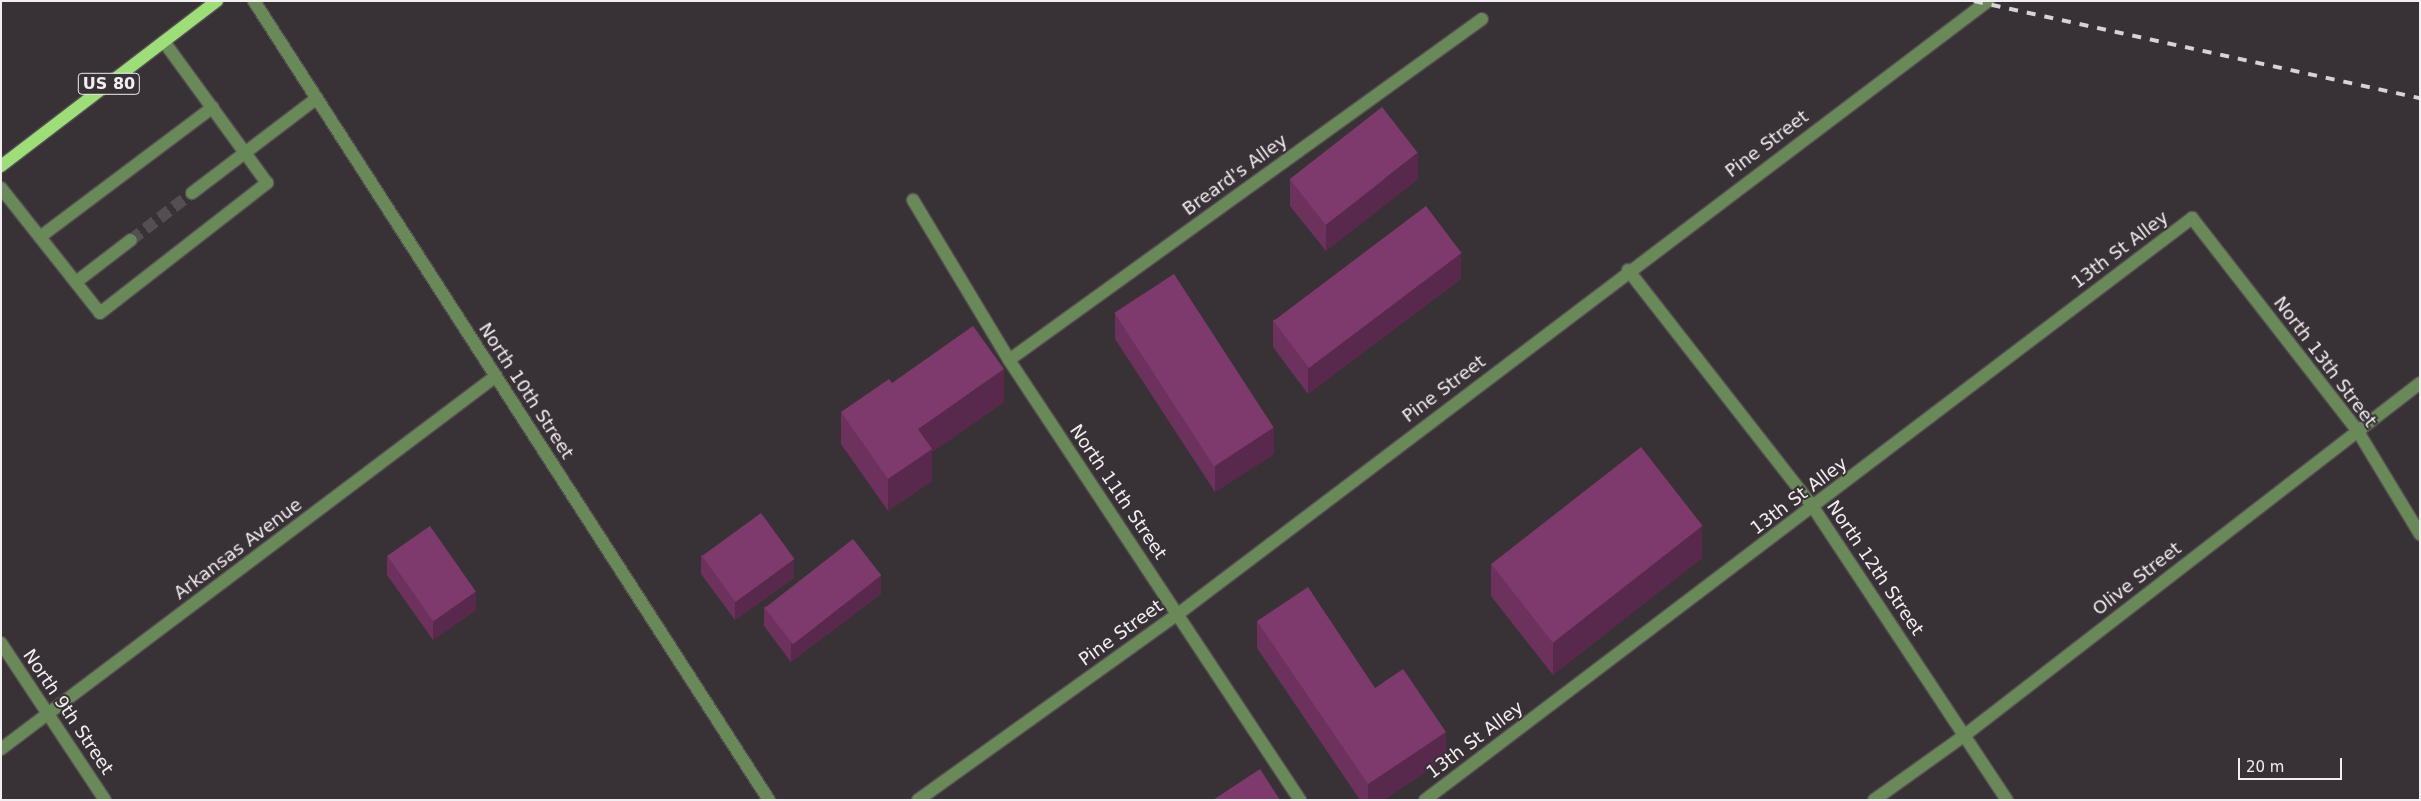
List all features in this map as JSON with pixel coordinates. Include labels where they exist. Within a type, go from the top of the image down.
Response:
[{"type":"main road","name":"US 80","points":[[1,166],[217,1]]},
{"type":"street","name":"North 10th Street","points":[[254,1],[769,800]]},
{"type":"street","name":"Pine Street","points":[[918,800],[1178,614],[1628,270],[1988,1]]},
{"type":"street","name":"Breard's Alley","points":[[1009,360],[1482,19]]},
{"type":"street","points":[[1,188],[100,313],[267,183],[164,42]]},
{"type":"street","points":[[192,193],[317,98]]},
{"type":"street","points":[[40,237],[213,107]]},
{"type":"street","name":"North 11th Street","points":[[913,200],[1009,360],[1300,800]]},
{"type":"street","name":"North 13th Street","points":[[2192,218],[2357,430],[2420,534]]},
{"type":"street","name":"13th St Alley","points":[[1425,800],[2192,218]]},
{"type":"street","points":[[76,282],[131,240]]},
{"type":"street","name":"North 12th Street","points":[[1628,270],[1813,507],[2007,800]]},
{"type":"street","name":"Arkansas Avenue","points":[[1,749],[496,376]]},
{"type":"street","name":"Olive Street","points":[[1874,800],[1965,735],[2420,383]]},
{"type":"street","name":"North 9th Street","points":[[1,643],[105,800]]},
{"type":"building","points":[[1382,107],[1418,153],[1326,225],[1290,179]]},
{"type":"building","points":[[1426,206],[1462,253],[1309,368],[1273,321]]},
{"type":"building","points":[[1174,274],[1274,427],[1214,466],[1114,313]]},
{"type":"building","points":[[973,326],[1004,369],[918,429],[932,449],[888,479],[841,412],[889,379],[892,383]]},
{"type":"building","points":[[1641,447],[1703,526],[1553,643],[1491,564]]},
{"type":"building","points":[[761,513],[795,559],[735,602],[702,556]]},
{"type":"building","points":[[430,526],[476,592],[433,621],[387,556]]},
{"type":"building","points":[[853,539],[881,575],[793,644],[765,608]]},
{"type":"building","points":[[1308,587],[1375,688],[1403,669],[1446,732],[1368,784],[1257,621]]},
{"type":"building","points":[[1260,769],[1280,800],[1213,800]]},
{"type":"tunnel","points":[[131,240],[192,193]]},
{"type":"railway","points":[[1974,1],[2420,98]]}]
